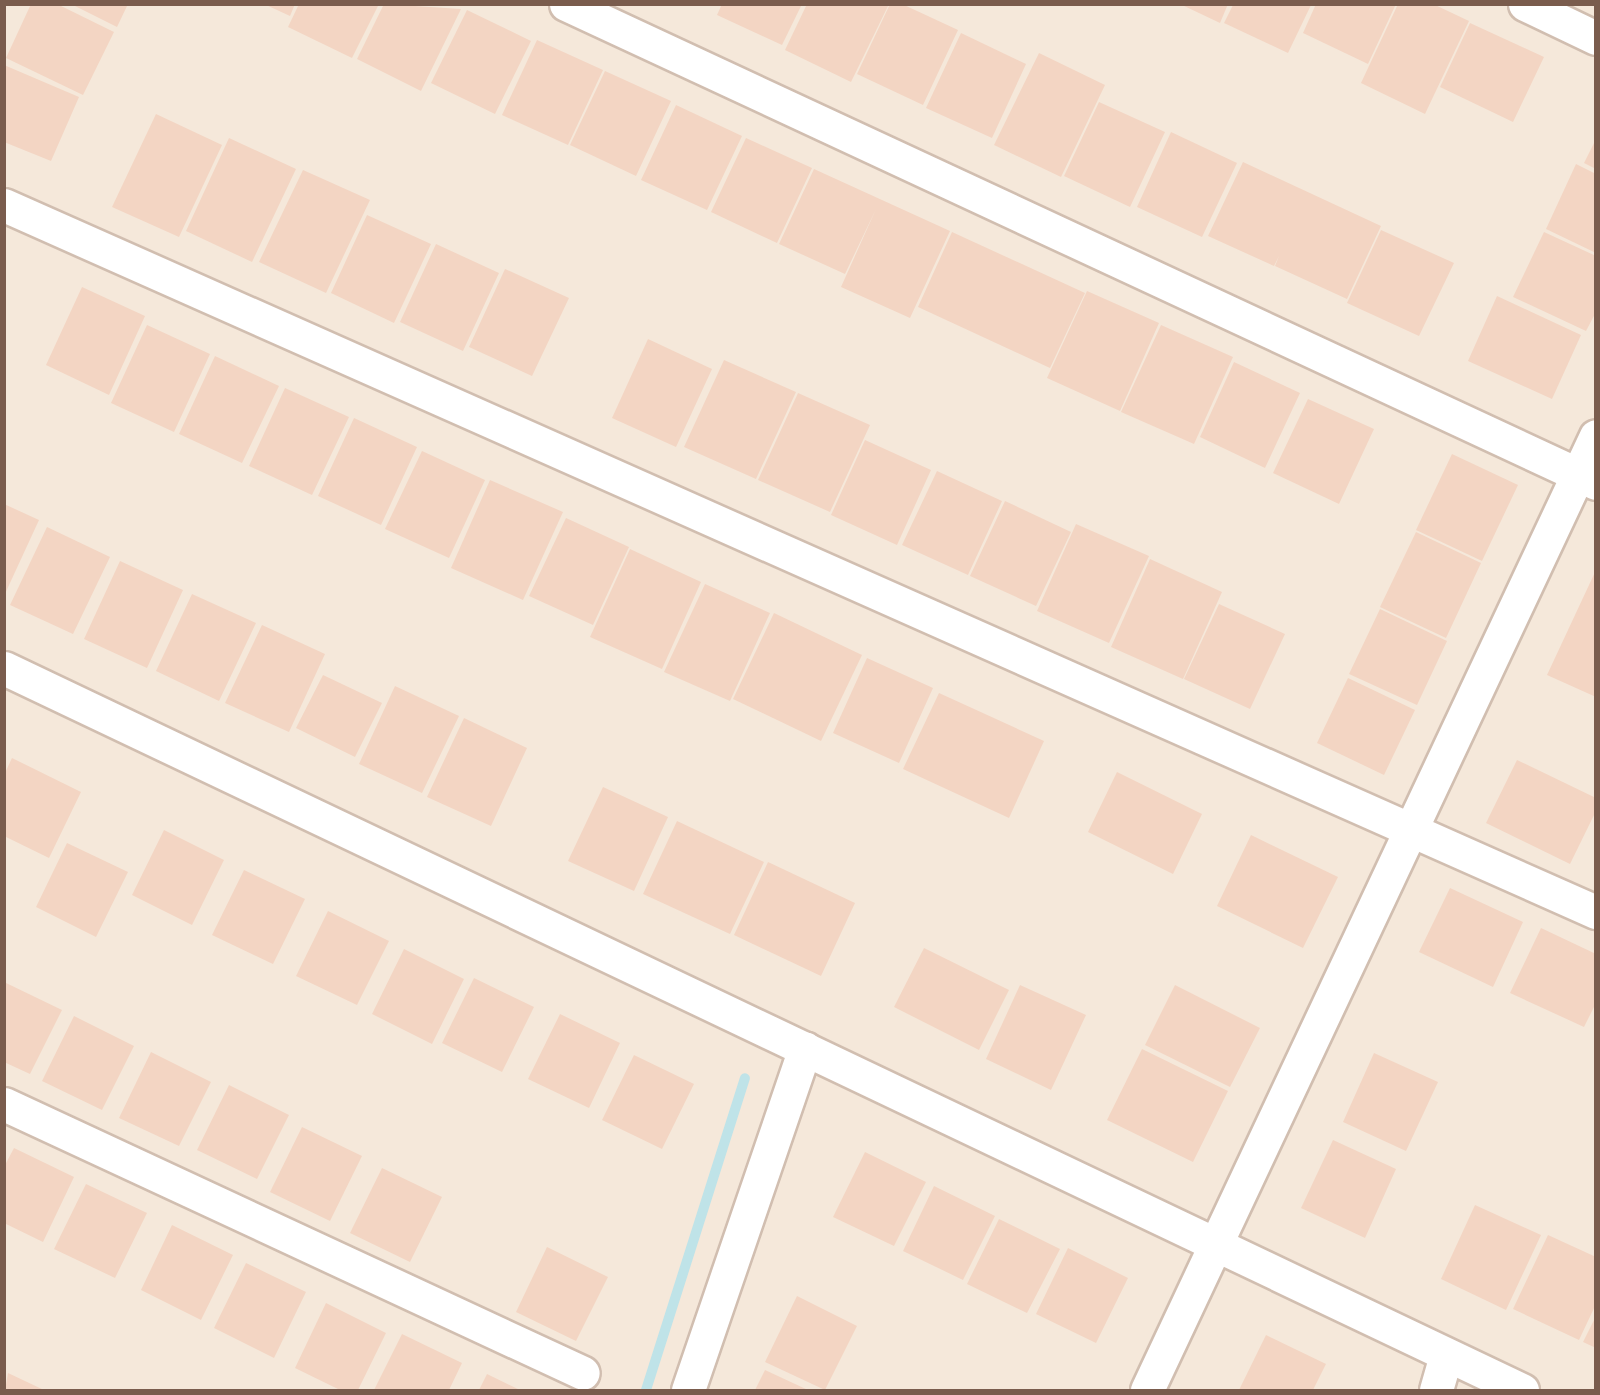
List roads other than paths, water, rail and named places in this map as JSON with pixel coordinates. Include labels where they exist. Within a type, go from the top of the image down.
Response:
[{"type":"street","points":[[566,4],[1587,479]]},
{"type":"street","points":[[1525,4],[1596,38]]},
{"type":"street","points":[[4,205],[1596,912]]},
{"type":"street","points":[[1147,1390],[1213,1242],[1410,829],[1587,479],[1596,436]]},
{"type":"street","points":[[4,668],[1213,1242],[1446,1356],[1522,1390]]},
{"type":"street","points":[[688,1390],[805,1048]]},
{"type":"street","points":[[4,1104],[583,1372]]},
{"type":"street","points":[[1436,1390],[1446,1356]]},
{"type":"waterway","points":[[646,1390],[745,1078]]}]
